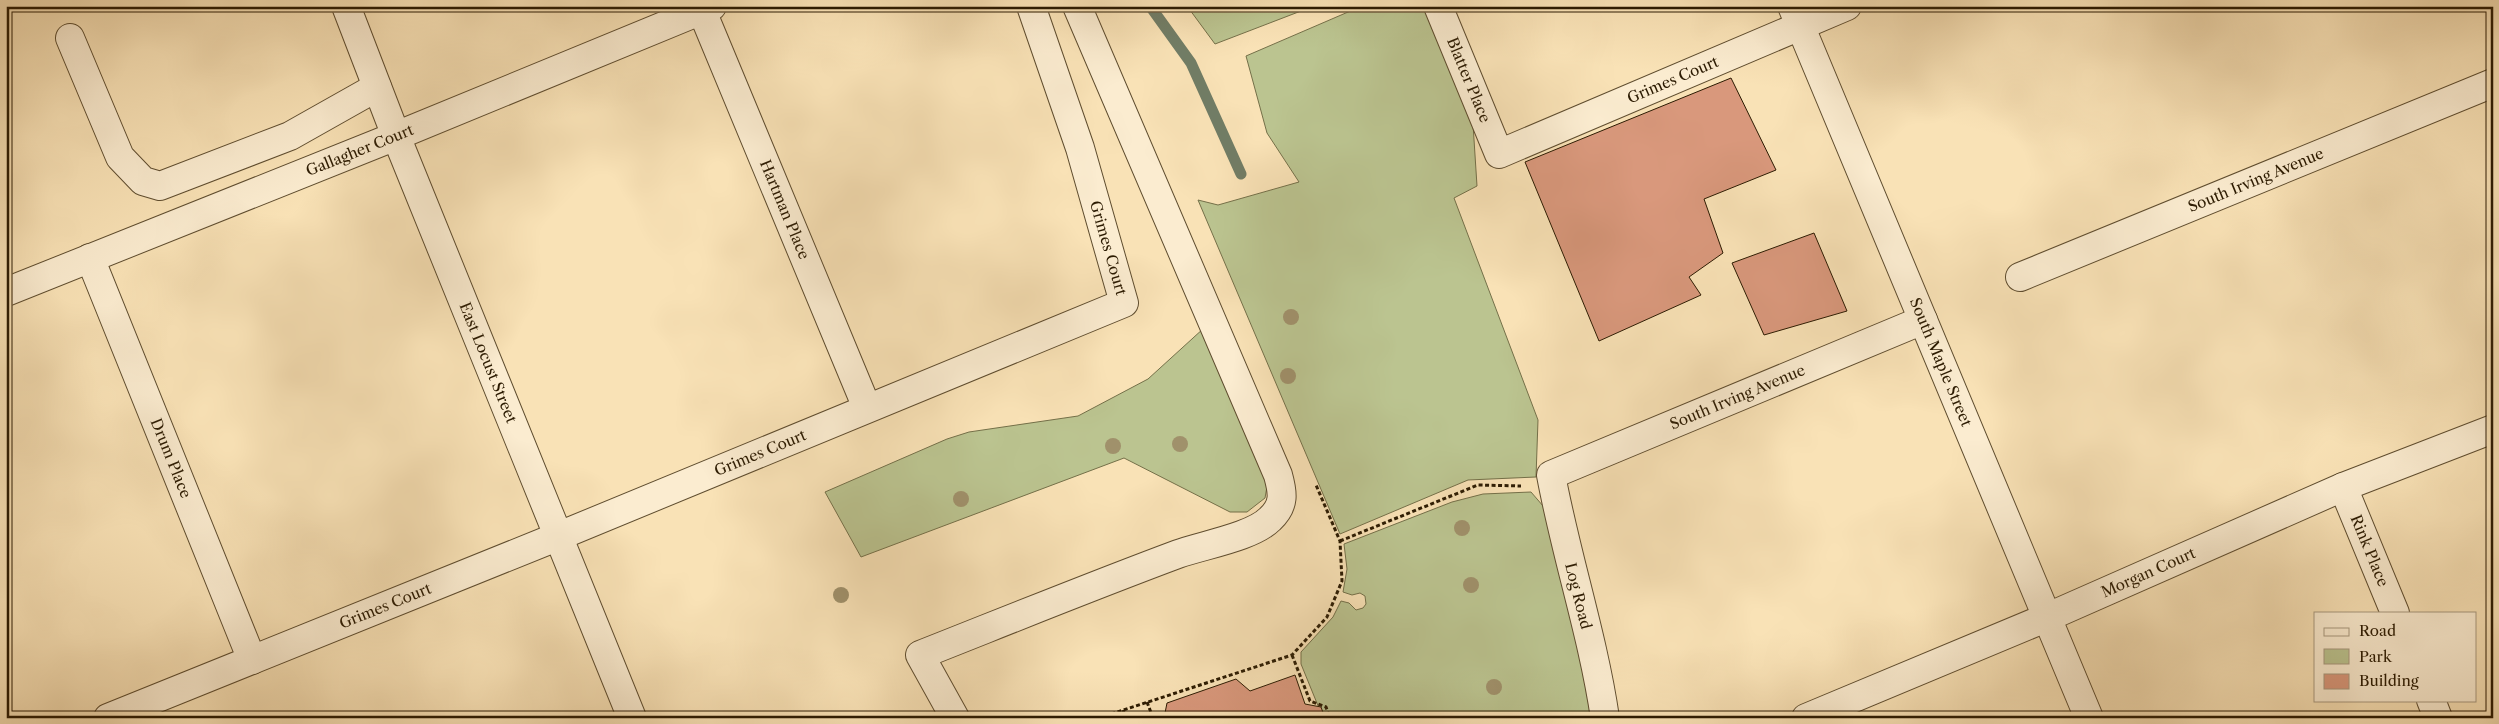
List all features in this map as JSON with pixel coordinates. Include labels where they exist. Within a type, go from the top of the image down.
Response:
[{"type":"street","name":"East Locust Street","points":[[346,6],[396,136],[632,718]]},
{"type":"street","name":"Grimes Court","points":[[108,718],[559,536],[1124,303],[1080,148],[1030,6]]},
{"type":"street","points":[[955,718],[920,655],[1180,553],[1244,534],[1270,520],[1281,506],[1284,496],[1278,475],[1077,6]]},
{"type":"street","name":"Blatter Place","points":[[1438,6],[1499,154]]},
{"type":"street","name":"Grimes Court","points":[[1499,154],[1796,17],[1847,6]]},
{"type":"street","name":"Hartman Place","points":[[707,8],[867,408]]},
{"type":"street","name":"Gallagher Court","points":[[6,292],[396,136],[707,8]]},
{"type":"street","name":"South Maple Street","points":[[1796,17],[2089,718]]},
{"type":"street","points":[[70,38],[120,157],[143,181],[160,186],[290,136],[377,87]]},
{"type":"street","name":"South Irving Avenue","points":[[2020,277],[2493,83]]},
{"type":"street","name":"Drum Place","points":[[90,258],[252,660]]},
{"type":"street","name":"South Irving Avenue","points":[[1553,482],[1923,320]]},
{"type":"street","name":"Morgan Court","points":[[1806,718],[2048,617],[2343,488],[2493,429]]},
{"type":"street","name":"Log Road","points":[[1553,482],[1605,718]]},
{"type":"street","name":"Rink Place","points":[[2343,488],[2395,612]]},
{"type":"street","points":[[2432,702],[2438,718]]},
{"type":"path","points":[[1340,541],[1478,485],[1537,486],[1553,482]]},
{"type":"path","points":[[1292,655],[1310,701],[1326,707],[1330,718]]},
{"type":"path","points":[[1203,684],[1206,689]]},
{"type":"path","points":[[1148,702],[1153,718]]},
{"type":"path","points":[[1123,710],[1126,718]]},
{"type":"green space","points":[[1187,6],[1314,6],[1215,44]]},
{"type":"green space","points":[[1362,6],[1424,6],[1473,124],[1477,186],[1454,198],[1538,420],[1536,477],[1468,480],[1340,534],[1198,200],[1218,205],[1299,182],[1267,133],[1246,56]]},
{"type":"green space","points":[[1204,328],[1269,475],[1265,498],[1247,512],[1230,512],[1124,458],[861,557],[825,492],[947,439],[969,432],[1078,416],[1148,379]]},
{"type":"green space","points":[[1531,492],[1556,521],[1600,718],[1323,718],[1301,664],[1301,652],[1333,617],[1341,601],[1349,603],[1356,610],[1363,608],[1366,604],[1365,596],[1360,593],[1352,595],[1343,592],[1347,569],[1344,544],[1452,502],[1483,494]]},
{"type":"building","points":[[1731,78],[1776,170],[1704,199],[1723,253],[1689,277],[1701,295],[1599,341],[1525,162]]},
{"type":"building","points":[[1814,233],[1847,311],[1764,335],[1732,263]]},
{"type":"building","points":[[1295,675],[1305,704],[1321,707],[1325,718],[1164,718],[1167,703],[1236,679],[1250,691]]},
{"type":"waterway","points":[[1150,6],[1191,63],[1241,174]]}]
